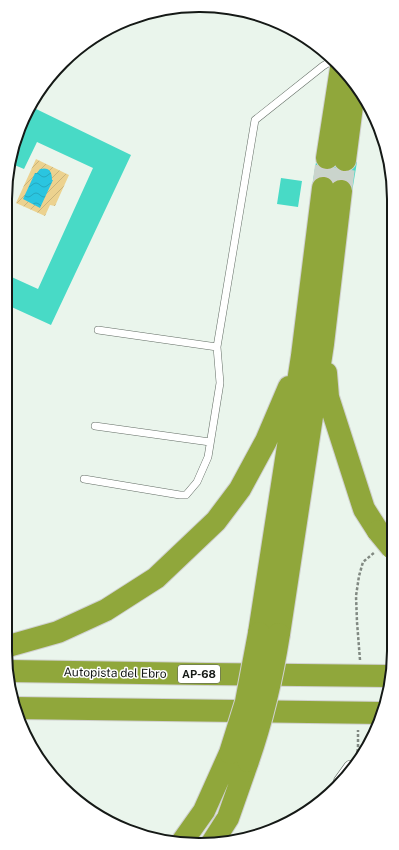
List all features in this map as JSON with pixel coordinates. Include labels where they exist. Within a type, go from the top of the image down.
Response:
[{"type":"highway","points":[[341,77],[336,159],[353,92]]},
{"type":"highway","points":[[216,837],[228,818],[239,757],[246,702],[269,634],[323,344],[332,189],[302,356],[269,634]]},
{"type":"highway","points":[[323,344],[328,397],[364,509],[385,544]]},
{"type":"highway","points":[[12,644],[58,632],[106,610],[156,578],[216,521],[240,489],[266,441],[302,356]]},
{"type":"highway","name":"Autopista del Ebro","points":[[13,671],[385,676]]},
{"type":"highway","points":[[21,708],[368,719]]},
{"type":"highway","points":[[25,719],[209,722],[286,718],[368,719]]},
{"type":"highway","points":[[185,838],[239,757]]},
{"type":"lane","points":[[84,479],[180,495],[186,495],[197,482],[208,457],[220,383],[217,347],[255,120],[328,63]]},
{"type":"lane","points":[[98,330],[217,347]]},
{"type":"lane","points":[[95,426],[210,442]]},
{"type":"path","points":[[360,660],[356,596],[358,582],[363,562],[385,544]]},
{"type":"path","points":[[358,751],[368,719]]},
{"type":"shaded area","points":[[36,159],[69,175],[55,206],[50,205],[45,216],[16,203]]},
{"type":"water","points":[[40,169],[48,169],[53,180],[40,208],[23,199],[35,173],[37,173]]},
{"type":"building","points":[[36,109],[131,155],[51,325],[12,307],[12,277],[38,289],[93,168],[37,142],[24,169],[16,165],[18,151],[26,128]]},
{"type":"building","points":[[317,156],[357,162],[352,192],[312,187]]},
{"type":"building","points":[[281,178],[302,181],[298,207],[277,204]]},
{"type":"tunnel","points":[[323,188],[327,158]]},
{"type":"tunnel","points":[[341,191],[345,160]]}]
